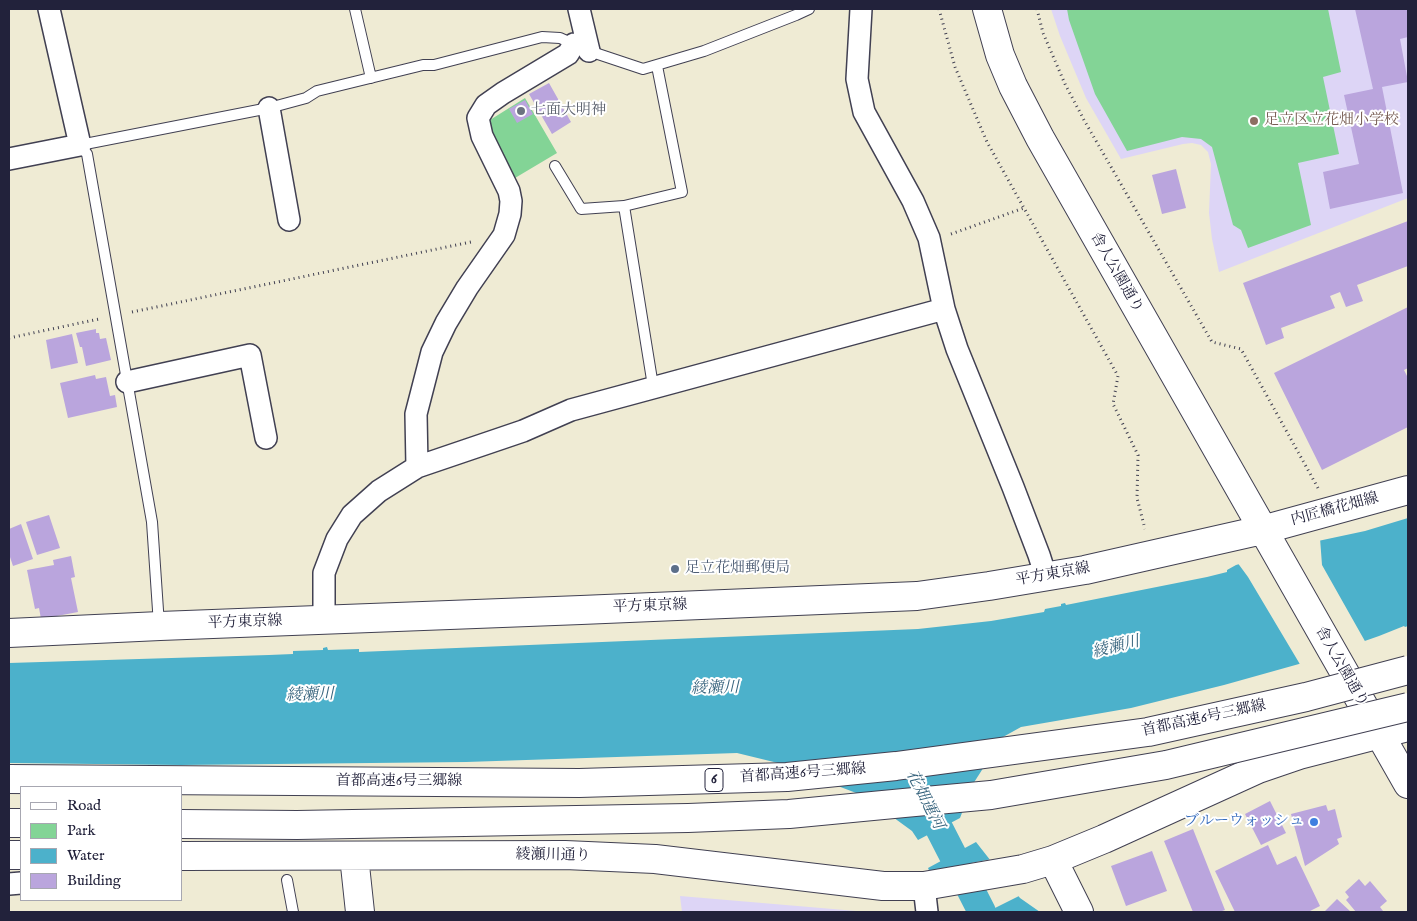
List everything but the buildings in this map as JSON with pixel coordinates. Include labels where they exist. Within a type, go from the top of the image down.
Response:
[{"type":"main road","name":"舎人公園通り","points":[[987,9],[1000,55],[1013,86],[1040,138],[1408,784]]},
{"type":"main road","name":"内匠橋花畑線","points":[[1268,540],[1408,490]]},
{"type":"main road","name":"平方東京線","points":[[9,633],[917,596],[1046,577],[1268,540]]},
{"type":"main road","name":"首都高速6号三郷線","points":[[9,779],[580,783],[787,777],[896,766],[1148,732],[1306,697],[1408,670]]},
{"type":"main road","points":[[182,824],[297,825],[688,818],[789,814],[904,804],[991,795],[1166,765],[1408,707]]},
{"type":"main road","points":[[1381,735],[1408,727]]},
{"type":"main road","name":"綾瀬川通り","points":[[182,856],[565,855],[655,859],[883,886],[929,885],[1023,869],[1053,860],[1258,769],[1299,755],[1381,735]]},
{"type":"main road","points":[[354,856],[360,912]]},
{"type":"main road","points":[[1053,860],[1079,912]]},
{"type":"street","points":[[9,159],[80,145],[49,9]]},
{"type":"street","points":[[417,468],[416,414],[432,352],[446,323],[467,288],[504,235],[511,201],[509,190],[482,136],[478,118],[486,105],[519,83],[581,48],[580,9]]},
{"type":"street","points":[[861,9],[857,80],[864,112],[913,201],[929,238],[944,309],[957,350],[1013,487],[1046,577]]},
{"type":"street","points":[[269,108],[288,220]]},
{"type":"street","points":[[324,620],[324,573],[337,539],[352,515],[379,490],[417,468],[523,431],[571,410],[653,386],[944,309]]},
{"type":"street","points":[[127,382],[250,355],[266,438]]},
{"type":"street","points":[[927,912],[929,885]]},
{"type":"lane","points":[[355,9],[371,78]]},
{"type":"lane","points":[[160,626],[152,522],[86,154],[80,145],[269,108],[306,98],[317,91],[422,65],[434,65],[542,37],[560,38],[581,48],[643,69],[704,51],[809,9]]},
{"type":"lane","points":[[555,166],[580,209],[624,206],[682,192],[657,66]]},
{"type":"lane","points":[[624,206],[653,386]]},
{"type":"lane","points":[[287,880],[293,912]]},
{"type":"path","points":[[940,9],[962,86],[987,142],[1118,376],[1113,404],[1138,455],[1137,498],[1147,537]]},
{"type":"path","points":[[1037,9],[1043,33],[1080,113],[1212,342],[1241,349],[1319,490]]},
{"type":"path","points":[[929,238],[954,234],[1024,208]]},
{"type":"path","points":[[9,338],[504,235]]},
{"type":"shaded area","name":"足立区立花畑小学校","points":[[1051,9],[1408,9],[1408,198],[1219,272],[1209,213],[1211,164],[1208,152],[1201,145],[1192,143],[1121,159],[1086,98],[1060,36]]},
{"type":"shaded area","points":[[680,896],[868,912],[682,912]]},
{"type":"green space","name":"足立区立花畑小学校","points":[[1067,9],[1328,9],[1341,72],[1323,77],[1339,154],[1298,163],[1311,225],[1248,248],[1241,230],[1233,225],[1212,147],[1201,139],[1182,137],[1127,151],[1095,94],[1069,20]]},
{"type":"green space","points":[[525,98],[557,153],[515,178],[492,134],[490,120]]},
{"type":"water","name":"綾瀬川","points":[[1408,518],[1408,626],[1299,664],[1224,685],[1131,708],[1021,727],[1003,737],[973,784],[960,818],[918,840],[912,831],[864,796],[778,763],[737,753],[466,762],[181,765],[9,763],[9,663],[293,654],[293,651],[323,650],[323,648],[327,647],[328,650],[359,649],[359,652],[918,629],[991,621],[1044,612],[1045,609],[1061,606],[1061,604],[1065,603],[1066,605],[1207,577],[1227,572],[1227,570],[1236,565],[1318,541],[1365,531]]},
{"type":"water","points":[[976,842],[1020,898],[1040,912],[947,912],[928,868]]},
{"type":"pier","points":[[1320,538],[1322,565],[1366,643],[1301,666],[1248,577],[1237,562]]},
{"type":"pier","points":[[992,859],[1021,895],[987,912],[944,912],[929,871]]},
{"type":"waterway","name":"花畑運河","points":[[922,795],[982,912]]},
{"type":"place","name":"七面大明神","points":[[521,111]]},
{"type":"place","name":"足立区立花畑小学校","points":[[1254,121]]},
{"type":"place","name":"足立花畑郵便局","points":[[675,569]]},
{"type":"place","name":"ブルーウォッシュ","points":[[1314,822]]}]
